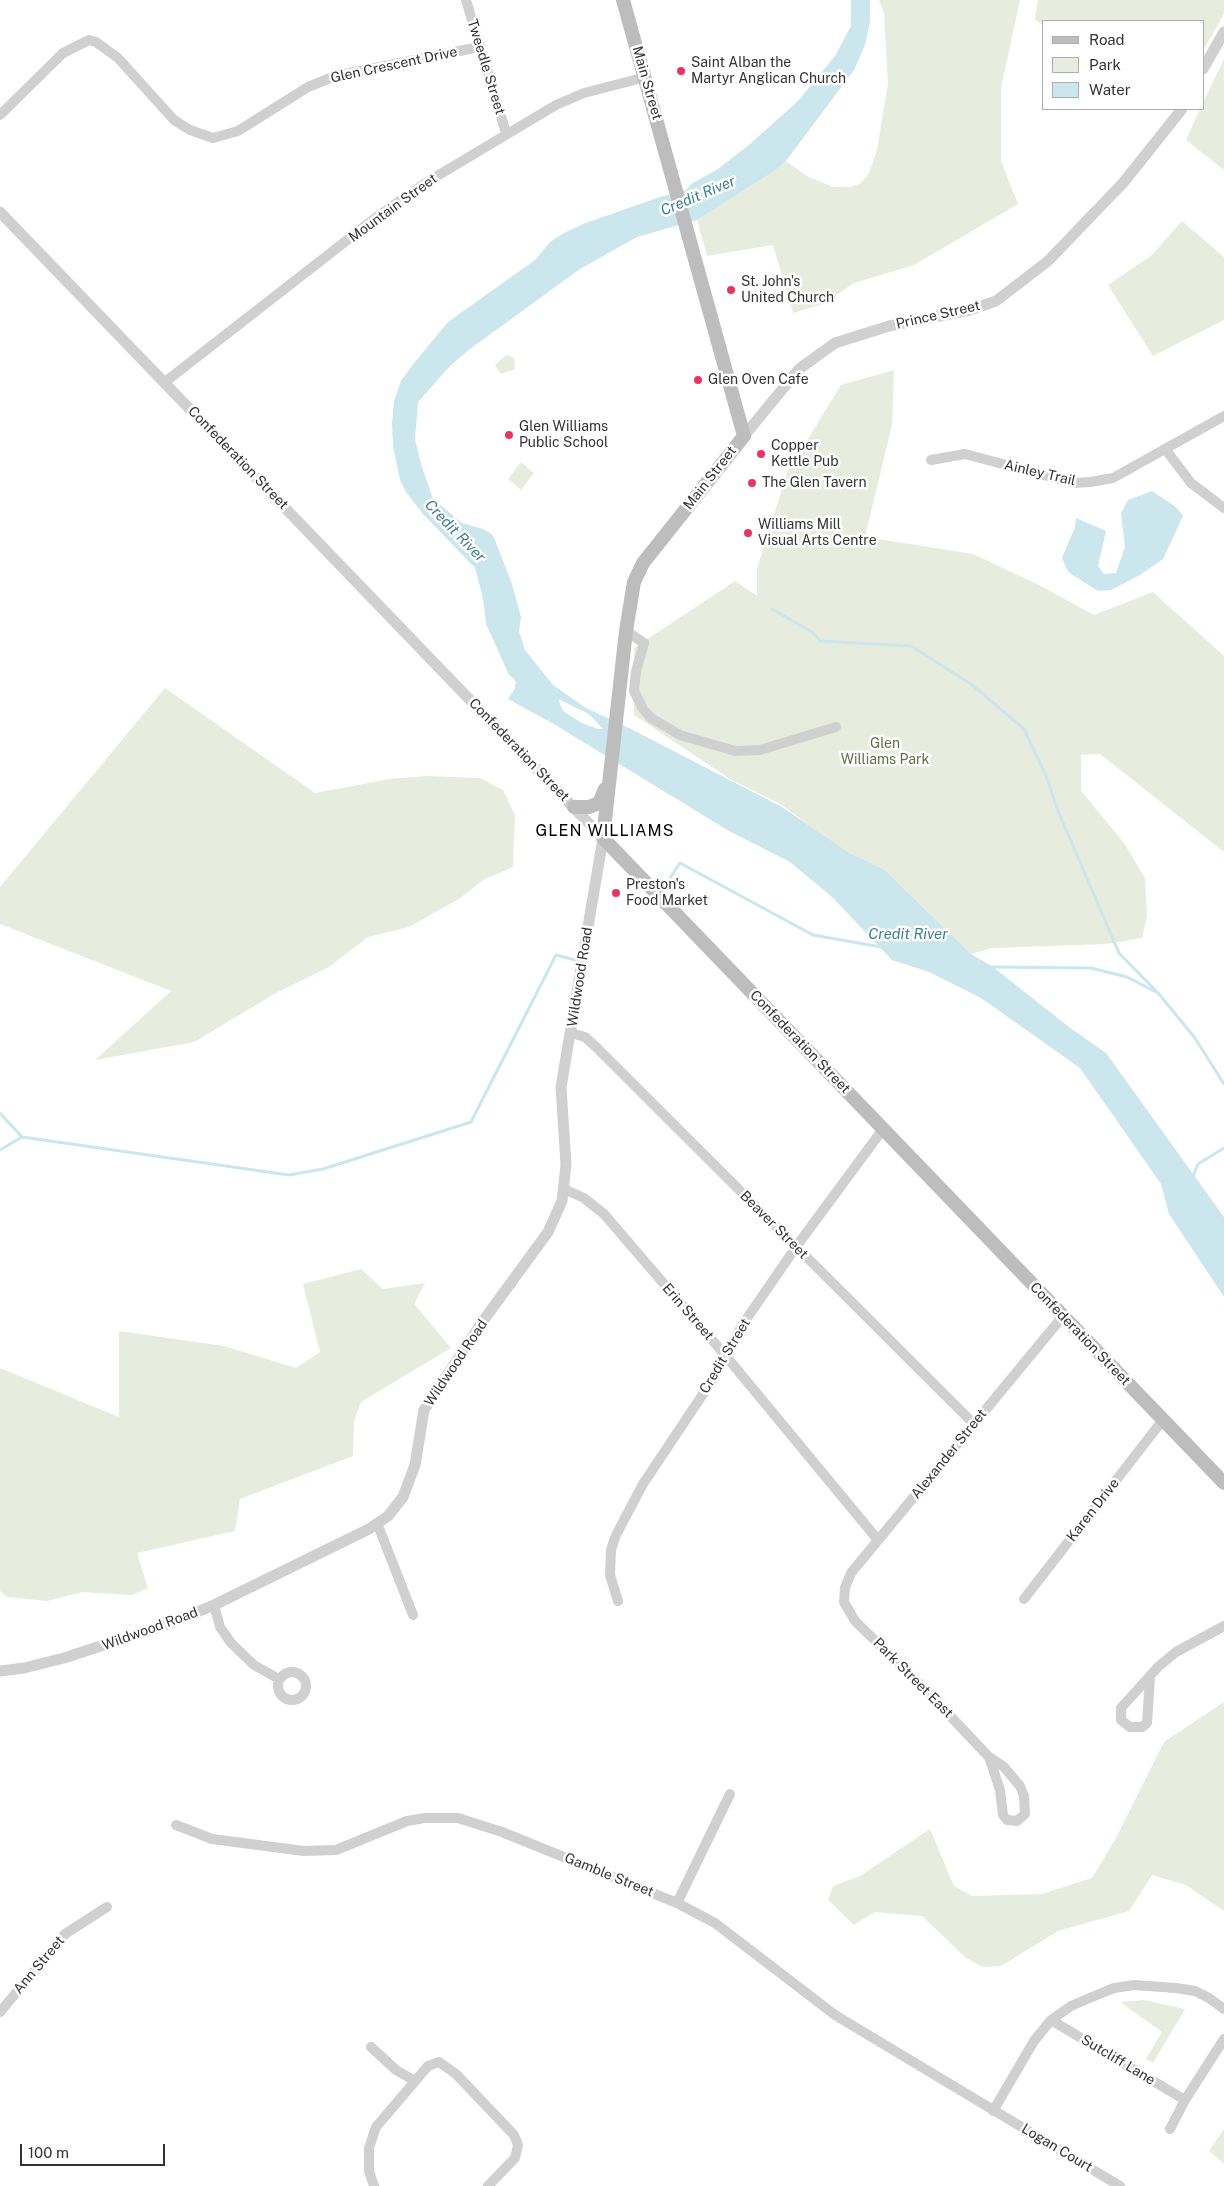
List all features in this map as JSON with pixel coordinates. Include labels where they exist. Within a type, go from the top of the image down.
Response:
[{"type":"main road","name":"Main Street","points":[[603,838],[626,632],[634,582],[643,563],[744,436],[646,77],[623,0]]},
{"type":"main road","points":[[574,807],[589,807],[599,803],[611,770]]},
{"type":"main road","name":"Confederation Street","points":[[603,838],[1162,1421],[1224,1483]]},
{"type":"street","name":"Tweedle Street","points":[[466,0],[506,133]]},
{"type":"street","points":[[1204,67],[1224,32]]},
{"type":"street","name":"Glen Crescent Drive","points":[[0,115],[63,53],[89,40],[96,42],[118,58],[174,120],[190,130],[213,138],[238,131],[308,87],[335,76],[479,47]]},
{"type":"street","name":"Mountain Street","points":[[165,382],[378,216],[426,182],[556,105],[584,93],[646,77]]},
{"type":"street","name":"Prince Street","points":[[744,436],[799,368],[835,343],[890,326],[970,310],[996,301],[1048,261],[1123,183],[1181,110]]},
{"type":"street","name":"Confederation Street","points":[[0,212],[603,838]]},
{"type":"street","name":"Ainley Trail","points":[[931,460],[965,454],[1074,483],[1113,478],[1224,416]]},
{"type":"street","points":[[1166,450],[1191,483],[1224,508]]},
{"type":"street","points":[[626,632],[644,643],[636,671],[634,691],[643,709],[651,718],[680,736],[735,751],[760,750],[836,727]]},
{"type":"street","name":"Wildwood Road","points":[[0,1671],[24,1668],[64,1658],[170,1623],[214,1605],[369,1530],[388,1516],[403,1497],[415,1465],[424,1410],[484,1321],[548,1232],[558,1212],[564,1189],[566,1165],[561,1087],[603,838]]},
{"type":"street","name":"Beaver Street","points":[[571,1033],[585,1037],[596,1047],[974,1424]]},
{"type":"street","name":"Credit Street","points":[[618,1601],[610,1575],[611,1550],[616,1535],[643,1484],[713,1379],[743,1324],[796,1247],[883,1129]]},
{"type":"street","name":"Erin Street","points":[[564,1189],[584,1198],[604,1214],[725,1355],[878,1540]]},
{"type":"street","name":"Alexander Street","points":[[844,1596],[851,1573],[1063,1316]]},
{"type":"street","name":"Karen Drive","points":[[1024,1599],[1162,1421]]},
{"type":"street","points":[[377,1523],[413,1615]]},
{"type":"street","name":"Park Street East","points":[[844,1596],[846,1608],[855,1621],[920,1684],[989,1757],[1004,1767],[1020,1786],[1024,1796],[1025,1814],[1017,1821],[1007,1820],[1003,1816],[1000,1790],[989,1757]]},
{"type":"street","points":[[214,1605],[220,1627],[232,1643],[254,1665],[279,1679]]},
{"type":"street","points":[[1150,1678],[1146,1723],[1142,1727],[1130,1728],[1121,1720],[1121,1708],[1166,1659],[1224,1626]]},
{"type":"street","points":[[677,1903],[730,1794]]},
{"type":"street","name":"Gamble Street","points":[[176,1824],[212,1839],[295,1850],[321,1851],[348,1846],[407,1821],[443,1817],[458,1818],[502,1832],[677,1903],[715,1923],[836,2015],[993,2111]]},
{"type":"street","name":"Ann Street","points":[[0,2012],[65,1934],[107,1907]]},
{"type":"street","points":[[993,2111],[1034,2041],[1051,2020],[1071,2006],[1092,1996],[1114,1988],[1134,1985],[1176,1988],[1195,1991],[1224,2009]]},
{"type":"street","name":"Sutcliff Lane","points":[[1051,2020],[1185,2100]]},
{"type":"street","points":[[1170,2129],[1185,2100],[1224,2040]]},
{"type":"street","points":[[370,2047],[396,2070],[415,2081]]},
{"type":"street","points":[[374,2186],[369,2171],[368,2148],[376,2127],[428,2066],[439,2062],[456,2074],[514,2135],[518,2145],[515,2158],[488,2186]]},
{"type":"street","name":"Logan Court","points":[[993,2111],[1120,2186]]},
{"type":"green space","points":[[879,0],[1020,0],[1001,88],[1001,161],[1018,204],[914,265],[854,283],[823,304],[793,313],[773,245],[707,256],[697,220],[776,170],[786,161],[807,176],[833,187],[851,187],[861,183],[869,173],[877,150],[888,83],[884,13]]},
{"type":"green space","points":[[1038,0],[1224,0],[1224,14],[1204,49],[1204,20],[1042,20],[1042,24],[1035,20]]},
{"type":"green space","points":[[1224,59],[1224,170],[1186,140],[1200,110],[1204,110],[1204,101]]},
{"type":"green space","points":[[1182,221],[1224,257],[1224,320],[1153,356],[1108,285],[1152,255]]},
{"type":"green space","points":[[506,355],[514,358],[515,369],[501,374],[495,365]]},
{"type":"green space","name":"Glen Williams Park","points":[[894,370],[892,425],[865,537],[973,554],[1039,585],[1094,615],[1153,592],[1224,656],[1224,852],[1100,754],[1081,755],[1081,791],[1124,843],[1145,878],[1147,916],[1142,938],[1107,944],[992,948],[971,954],[885,870],[843,851],[782,805],[730,779],[634,715],[634,648],[735,581],[757,596],[757,569],[787,473],[841,385]]},
{"type":"green space","points":[[521,462],[534,473],[521,490],[508,479]]},
{"type":"green space","points":[[165,688],[315,793],[390,779],[426,776],[480,778],[503,790],[515,815],[513,867],[483,880],[459,899],[409,927],[368,937],[329,967],[276,993],[194,1042],[95,1060],[171,991],[0,924],[0,887]]},
{"type":"green space","points":[[361,1269],[383,1289],[425,1283],[414,1304],[451,1348],[361,1402],[354,1421],[353,1456],[240,1499],[235,1531],[137,1553],[148,1588],[132,1595],[82,1592],[47,1601],[7,1597],[0,1591],[0,1368],[119,1417],[119,1331],[224,1346],[296,1368],[320,1352],[303,1284]]},
{"type":"green space","points":[[1224,1702],[1224,1911],[1186,1885],[1152,1875],[1129,1911],[1058,1931],[1001,1966],[982,1967],[965,1957],[922,1916],[875,1912],[854,1925],[828,1900],[833,1886],[860,1876],[930,1829],[954,1886],[972,1896],[1042,1894],[1092,1878],[1116,1838],[1164,1742]]},
{"type":"green space","points":[[1144,2000],[1185,2009],[1153,2063],[1146,2059],[1162,2032],[1120,2002]]},
{"type":"green space","points":[[1224,2129],[1224,2164],[1209,2151]]},
{"type":"water","name":"Credit River","points":[[851,0],[870,0],[870,22],[865,45],[854,70],[786,161],[776,170],[697,220],[637,237],[580,269],[470,349],[451,365],[418,402],[415,439],[421,464],[433,499],[462,523],[483,529],[493,535],[512,584],[521,617],[519,631],[525,650],[553,685],[586,708],[629,728],[782,807],[849,853],[885,870],[971,954],[993,967],[1069,1027],[1106,1053],[1224,1217],[1224,1297],[1169,1214],[1161,1184],[1080,1068],[981,998],[929,972],[892,960],[832,897],[790,862],[729,831],[552,723],[508,699],[516,683],[509,675],[486,624],[483,598],[475,568],[422,513],[406,492],[400,480],[393,446],[392,423],[394,401],[401,381],[448,322],[535,260],[550,242],[564,233],[583,224],[660,197],[686,190],[691,184],[718,169],[750,144],[798,101],[835,56],[851,26]],"holes":[[[558,699],[589,714],[603,729],[582,723],[563,711]]]},
{"type":"water","points":[[1152,491],[1176,507],[1183,516],[1163,559],[1140,575],[1111,590],[1098,591],[1068,572],[1062,558],[1075,527],[1076,518],[1106,531],[1098,566],[1104,574],[1116,573],[1125,547],[1121,513],[1128,500]]},
{"type":"waterway","points":[[772,609],[812,632],[820,641],[911,646],[971,684],[1024,729],[1047,778],[1058,811],[1119,953],[1159,994],[1195,1038],[1224,1084]]},
{"type":"waterway","points":[[670,878],[680,863],[813,935],[881,947]]},
{"type":"waterway","points":[[0,1150],[22,1137],[289,1175],[323,1169],[471,1122],[556,955],[575,960]]},
{"type":"waterway","points":[[993,967],[1091,968],[1127,977],[1156,992]]},
{"type":"waterway","points":[[0,1113],[22,1137]]},
{"type":"waterway","points":[[1193,1176],[1198,1164],[1224,1148]]},
{"type":"place","name":"Saint Alban the Martyr Anglican Church","points":[[681,71]]},
{"type":"place","name":"St. John's United Church","points":[[731,290]]},
{"type":"place","name":"Glen Oven Cafe","points":[[698,380]]},
{"type":"place","name":"Glen Williams Public School","points":[[509,435]]},
{"type":"place","name":"Copper Kettle Pub","points":[[761,454]]},
{"type":"place","name":"The Glen Tavern","points":[[752,483]]},
{"type":"place","name":"Williams Mill Visual Arts Centre","points":[[748,533]]},
{"type":"place","name":"Preston's Food Market","points":[[616,893]]},
{"type":"district","name":"GLEN WILLIAMS","points":[[605,831]]}]
